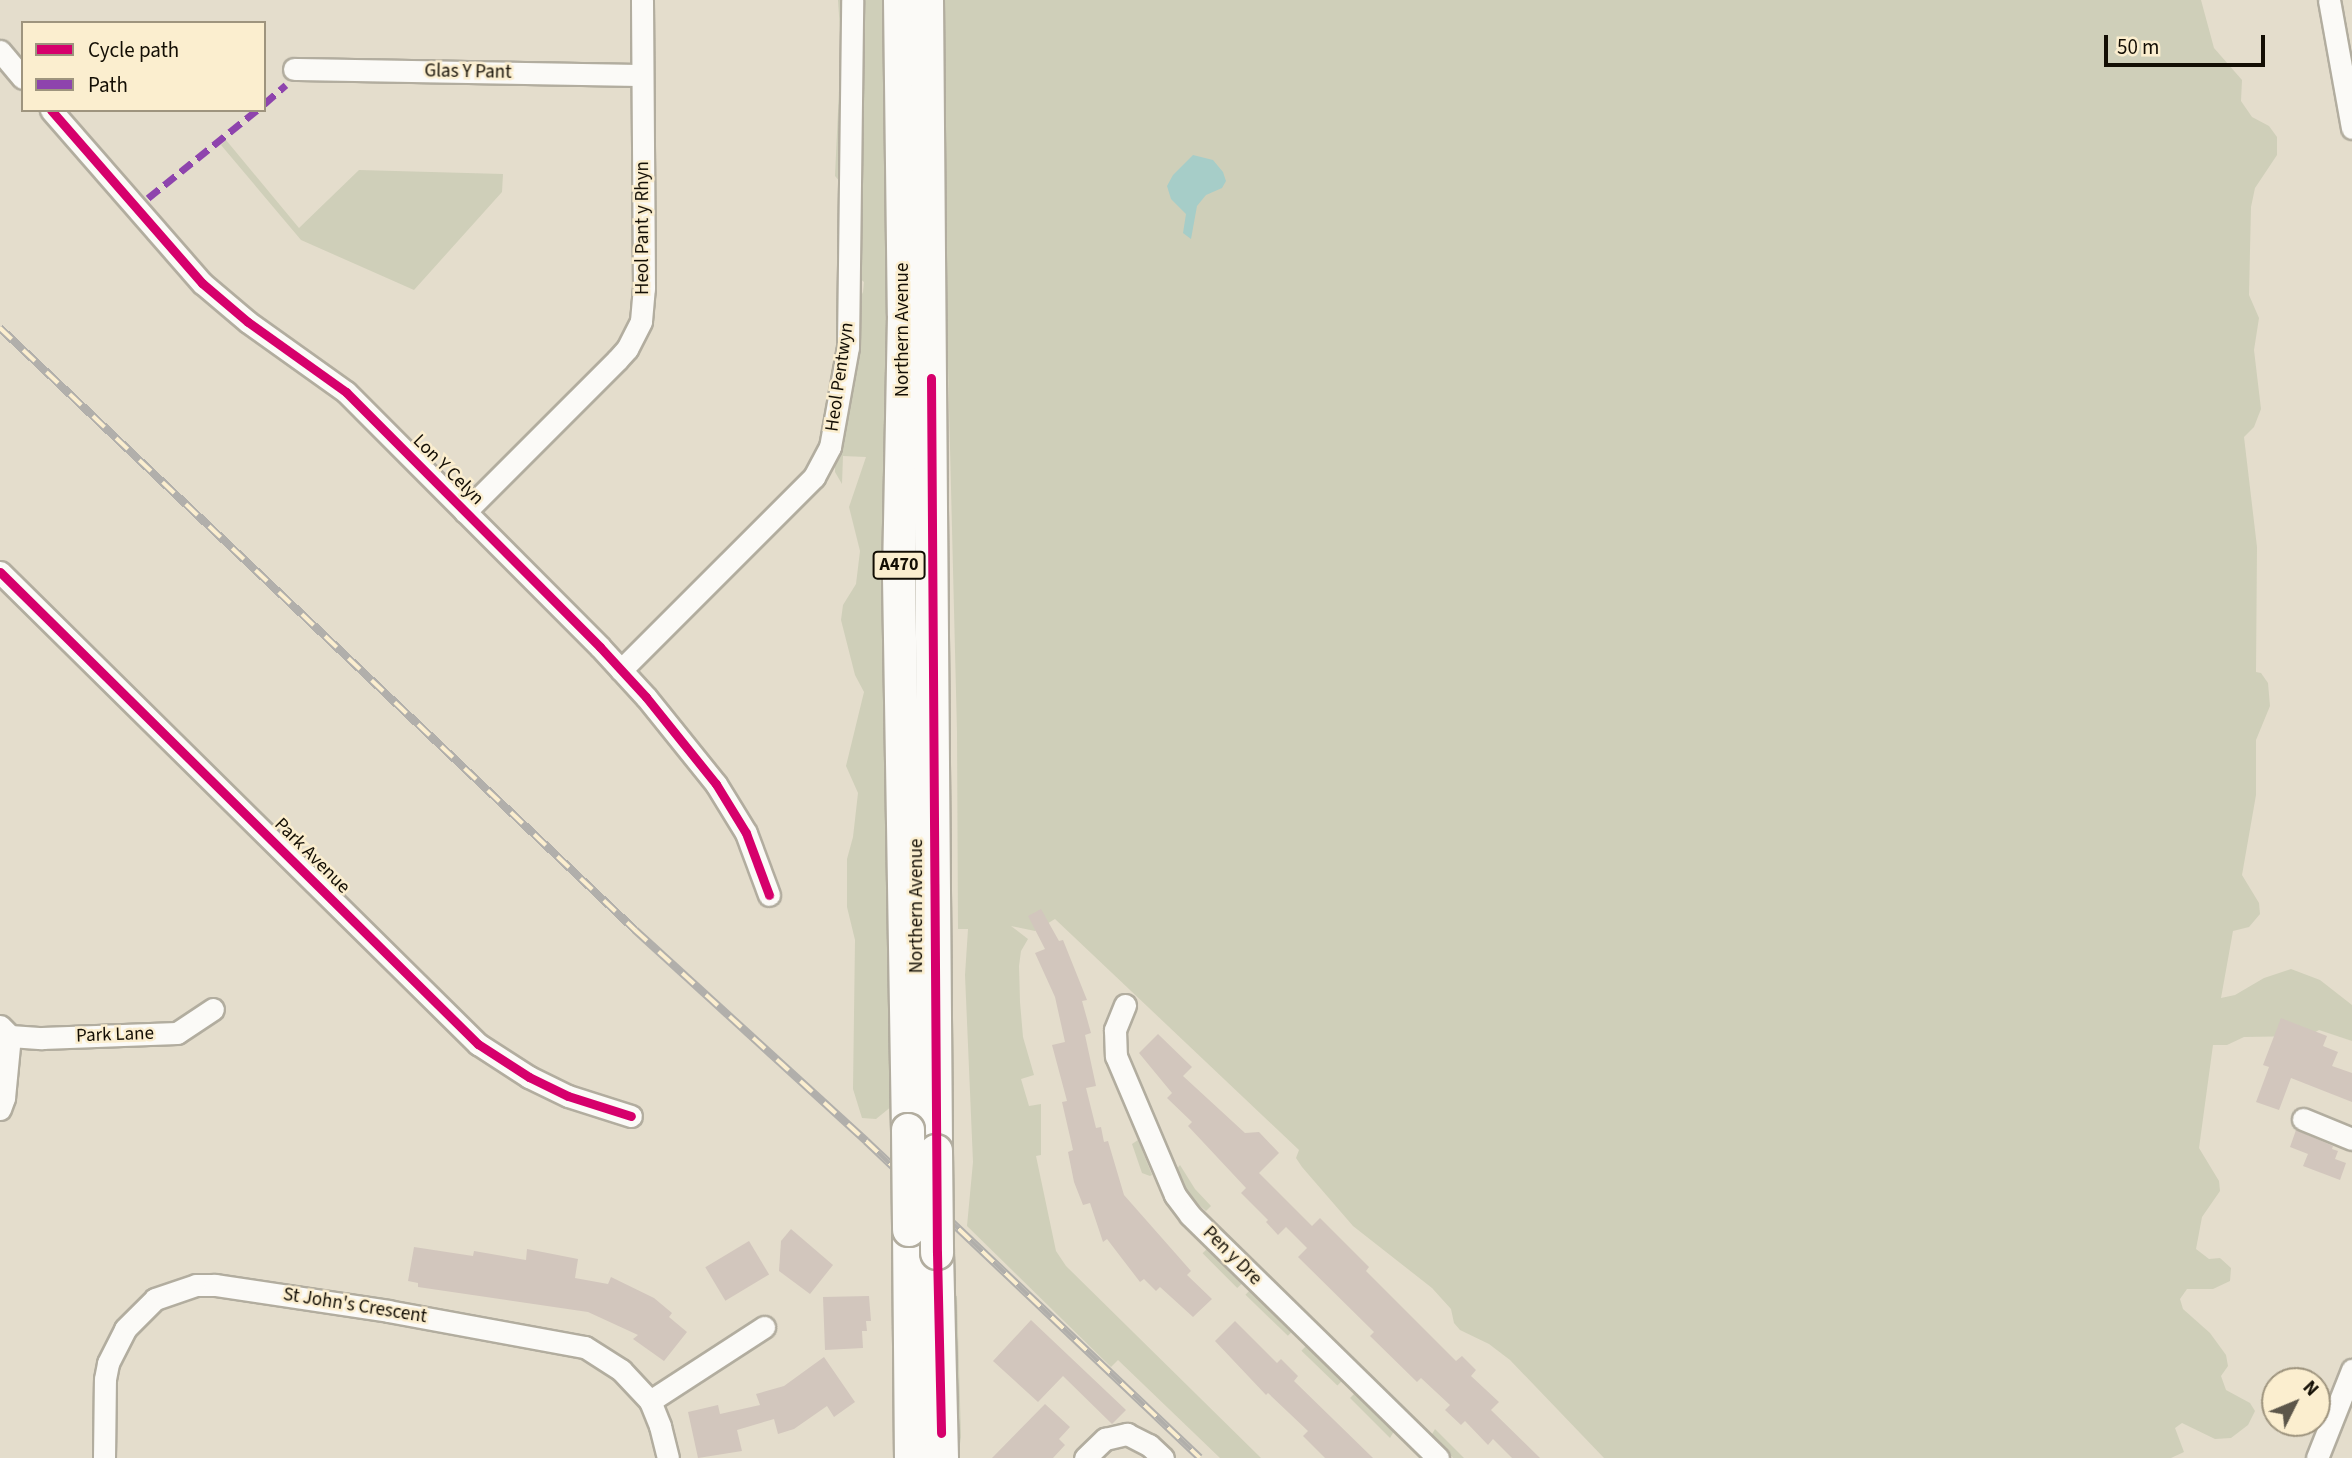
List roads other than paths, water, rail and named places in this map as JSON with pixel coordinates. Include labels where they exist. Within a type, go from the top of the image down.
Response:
[{"type":"highway","name":"Northern Avenue","points":[[900,0],[904,315],[899,577],[911,1458]]},
{"type":"highway","name":"Northern Avenue","points":[[927,0],[937,1253],[942,1458]]},
{"type":"street","name":"Heol Pant y Rhyn","points":[[465,512],[617,360],[627,349],[641,321],[644,288],[642,0]]},
{"type":"street","name":"Heol Pentwyn","points":[[621,670],[814,477],[830,447],[848,347],[852,0]]},
{"type":"street","points":[[2329,0],[2352,128]]},
{"type":"street","points":[[0,51],[21,76]]},
{"type":"street","name":"Glas Y Pant","points":[[294,69],[642,75]]},
{"type":"street","name":"Lon Y Celyn","points":[[53,112],[202,283],[248,322],[346,392],[621,670],[692,752],[727,800],[746,833],[769,895]]},
{"type":"street","name":"Park Avenue","points":[[0,572],[478,1044],[529,1077],[568,1096],[631,1116]]},
{"type":"street","name":"Pen y Dre","points":[[1125,1005],[1115,1030],[1116,1056],[1175,1195],[1204,1228],[1438,1458]]},
{"type":"street","name":"Park Lane","points":[[0,1109],[4,1098],[5,1031],[42,1038],[177,1033],[213,1009]]},
{"type":"street","points":[[2303,1119],[2352,1139]]},
{"type":"street","name":"St John's Crescent","points":[[104,1458],[105,1378],[115,1347],[138,1314],[155,1299],[196,1285],[215,1284],[568,1342],[604,1357],[637,1385],[650,1401],[660,1426],[667,1458]]},
{"type":"street","points":[[650,1401],[764,1327]]},
{"type":"street","points":[[2317,1458],[2352,1370]]},
{"type":"street","points":[[1085,1458],[1105,1440],[1127,1434],[1149,1445],[1163,1458]]},
{"type":"water","points":[[1193,155],[1213,160],[1223,172],[1226,181],[1222,188],[1206,195],[1197,206],[1191,239],[1183,233],[1186,214],[1171,199],[1167,186],[1173,175]]},
{"type":"railway","points":[[0,328],[635,930],[866,1141],[1200,1458]]}]
